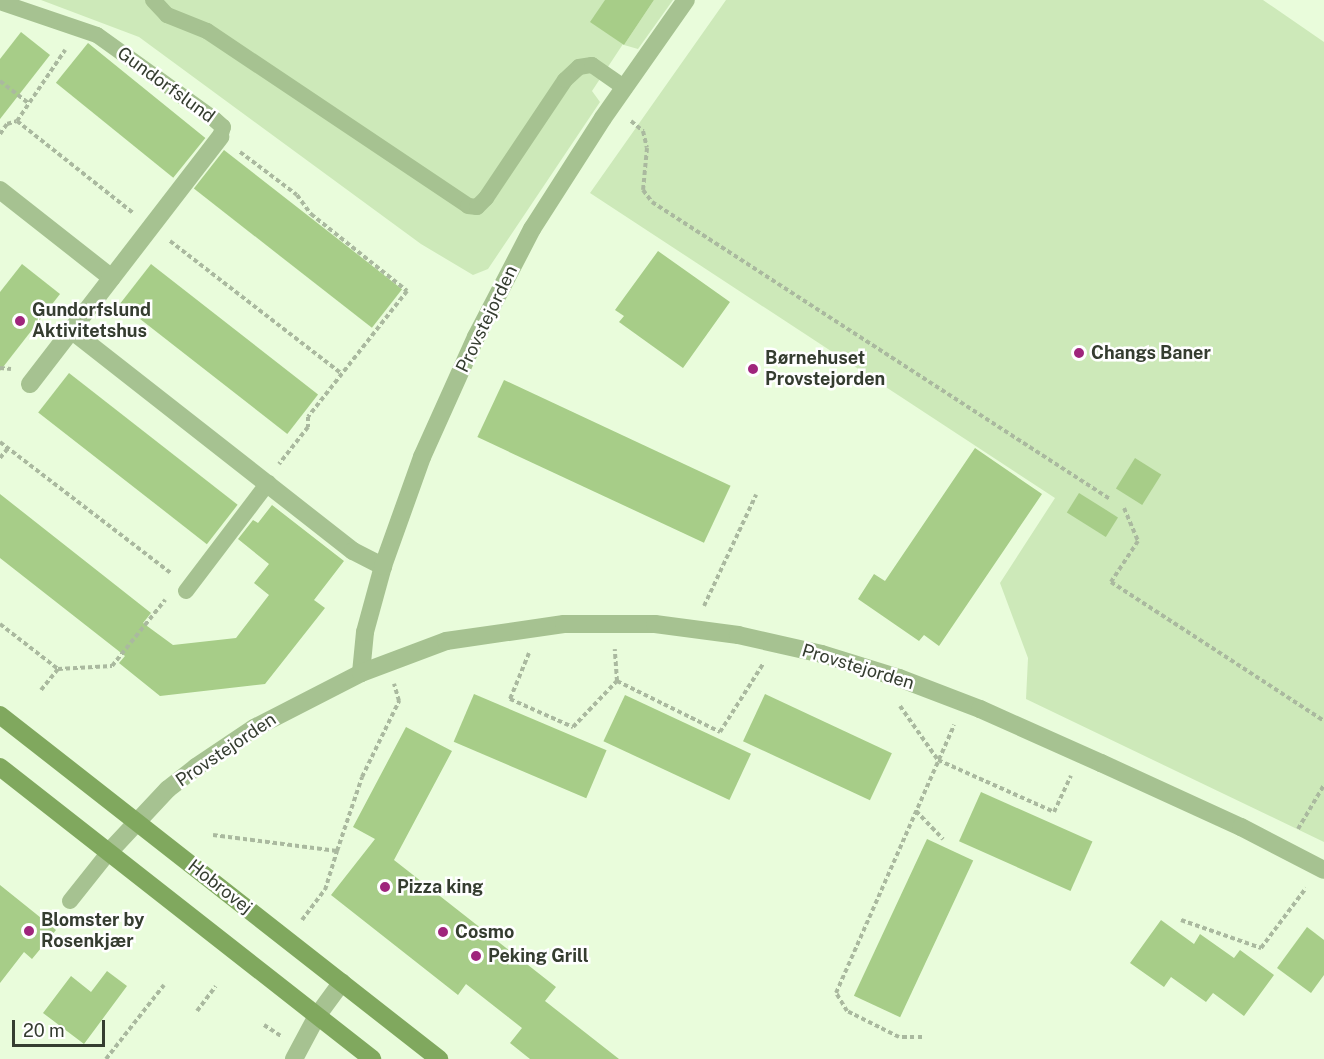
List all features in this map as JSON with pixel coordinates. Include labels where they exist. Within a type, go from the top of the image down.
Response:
[{"type":"main road","name":"Hobrovej","points":[[0,715],[439,1059]]},
{"type":"main road","points":[[0,767],[372,1059]]},
{"type":"street","name":"Provstejorden","points":[[361,672],[365,632],[383,566],[422,457],[476,337],[532,229],[612,105],[686,0]]},
{"type":"street","name":"Gundorfslund","points":[[30,384],[220,137]]},
{"type":"street","points":[[0,190],[112,278]]},
{"type":"street","points":[[71,330],[353,551],[383,566]]},
{"type":"street","name":"Provstejorden","points":[[109,852],[168,789],[215,754],[295,705],[361,672],[446,641],[539,628],[614,624],[693,629],[776,643],[874,670],[964,702],[1081,754],[1322,869]]},
{"type":"street","points":[[294,1059],[317,1016],[342,982]]},
{"type":"lane","points":[[153,0],[167,15],[207,31],[468,206],[477,207],[486,198],[565,80],[579,67],[592,65],[624,88]]},
{"type":"lane","name":"Gundorfslund","points":[[0,2],[97,35],[214,119],[223,127],[220,137]]},
{"type":"lane","points":[[186,591],[267,482]]},
{"type":"lane","points":[[70,901],[109,852]]},
{"type":"path","points":[[17,121],[80,29]]},
{"type":"path","points":[[0,81],[28,103]]},
{"type":"path","points":[[612,105],[643,131],[646,148],[644,190],[652,202],[1110,498]]},
{"type":"path","points":[[220,137],[297,195],[311,214],[407,291],[308,417],[309,427],[267,482]]},
{"type":"path","points":[[0,442],[174,578]]},
{"type":"path","points":[[0,458],[8,448]]},
{"type":"path","points":[[693,629],[756,495]]},
{"type":"path","points":[[1124,508],[1138,541],[1111,582],[1324,721]]},
{"type":"path","points":[[0,624],[58,669],[112,666],[150,619]]},
{"type":"path","points":[[539,628],[510,699],[573,727],[617,681],[614,624]]},
{"type":"path","points":[[617,681],[720,732],[776,643]]},
{"type":"path","points":[[287,940],[325,890],[362,777],[399,701],[389,662]]},
{"type":"path","points":[[41,690],[58,669]]},
{"type":"path","points":[[874,670],[938,760],[1054,812],[1081,754]]},
{"type":"path","points":[[922,1037],[899,1036],[848,1011],[836,993],[964,702]]},
{"type":"path","points":[[1286,850],[1324,785]]},
{"type":"path","points":[[916,811],[944,839]]},
{"type":"path","points":[[213,835],[337,851]]},
{"type":"path","points":[[1181,920],[1261,948],[1322,869]]},
{"type":"path","points":[[106,1059],[164,985]]},
{"type":"path","points":[[197,1011],[216,986]]},
{"type":"green space","points":[[41,0],[652,0],[592,91],[600,102],[488,269],[473,275],[421,244],[139,37]]},
{"type":"green space","points":[[654,0],[673,0],[638,49],[624,45]]},
{"type":"green space","name":"Changs Baner","points":[[726,0],[1263,0],[1324,42],[1324,842],[1026,699],[1028,658],[1000,583],[1055,498],[590,193]]},
{"type":"building","points":[[605,0],[654,0],[624,45],[590,22]]},
{"type":"building","points":[[21,32],[50,55],[0,119],[0,59]]},
{"type":"building","points":[[88,43],[205,138],[173,178],[56,83]]},
{"type":"building","points":[[224,150],[402,289],[372,328],[194,189]]},
{"type":"building","points":[[658,251],[730,302],[683,368],[619,322],[624,316],[615,310]]},
{"type":"building","name":"Gundorfslund Aktivitetshus","points":[[22,264],[60,294],[0,371],[0,292]]},
{"type":"building","points":[[151,264],[318,395],[287,434],[120,303]]},
{"type":"building","points":[[69,373],[238,505],[207,544],[38,412]]},
{"type":"building","points":[[504,380],[731,486],[704,543],[477,437]]},
{"type":"building","points":[[975,448],[1042,494],[939,646],[924,635],[919,641],[858,599],[874,574],[885,581]]},
{"type":"building","points":[[1135,458],[1161,474],[1142,505],[1116,489]]},
{"type":"building","points":[[1079,493],[1118,517],[1106,537],[1067,513]]},
{"type":"building","points":[[0,494],[151,613],[143,623],[173,645],[236,638],[269,595],[254,583],[269,564],[238,539],[253,520],[258,523],[272,505],[344,561],[314,600],[325,608],[265,684],[160,696],[119,663],[125,656],[0,558]]},
{"type":"building","points":[[474,694],[607,750],[586,798],[454,742]]},
{"type":"building","points":[[765,694],[892,753],[870,800],[743,741]]},
{"type":"building","points":[[625,695],[751,754],[729,800],[603,741]]},
{"type":"building","points":[[406,727],[452,751],[394,860],[556,987],[545,1001],[619,1059],[530,1059],[510,1043],[522,1028],[466,984],[458,995],[331,895],[375,839],[353,827]]},
{"type":"building","points":[[981,792],[1092,842],[1070,891],[959,841]]},
{"type":"building","points":[[927,839],[973,861],[900,1017],[854,996]]},
{"type":"building","points":[[0,885],[56,930],[32,959],[24,952],[0,983]]},
{"type":"building","points":[[1161,920],[1194,944],[1200,934],[1234,958],[1240,950],[1274,975],[1244,1016],[1213,993],[1206,1002],[1171,977],[1164,987],[1130,963]]},
{"type":"building","points":[[1307,927],[1324,940],[1324,975],[1311,993],[1277,968]]},
{"type":"building","points":[[107,971],[127,986],[84,1044],[43,1013],[71,976],[91,992]]},
{"type":"place","name":"Gundorfslund Aktivitetshus","points":[[20,321]]},
{"type":"place","name":"Changs Baner","points":[[1079,353]]},
{"type":"place","name":"Børnehuset Provstejorden","points":[[753,369]]},
{"type":"place","name":"Pizza king","points":[[385,887]]},
{"type":"place","name":"Blomster by Rosenkjær","points":[[29,931]]},
{"type":"place","name":"Cosmo","points":[[443,932]]},
{"type":"place","name":"Peking Grill","points":[[476,956]]}]
